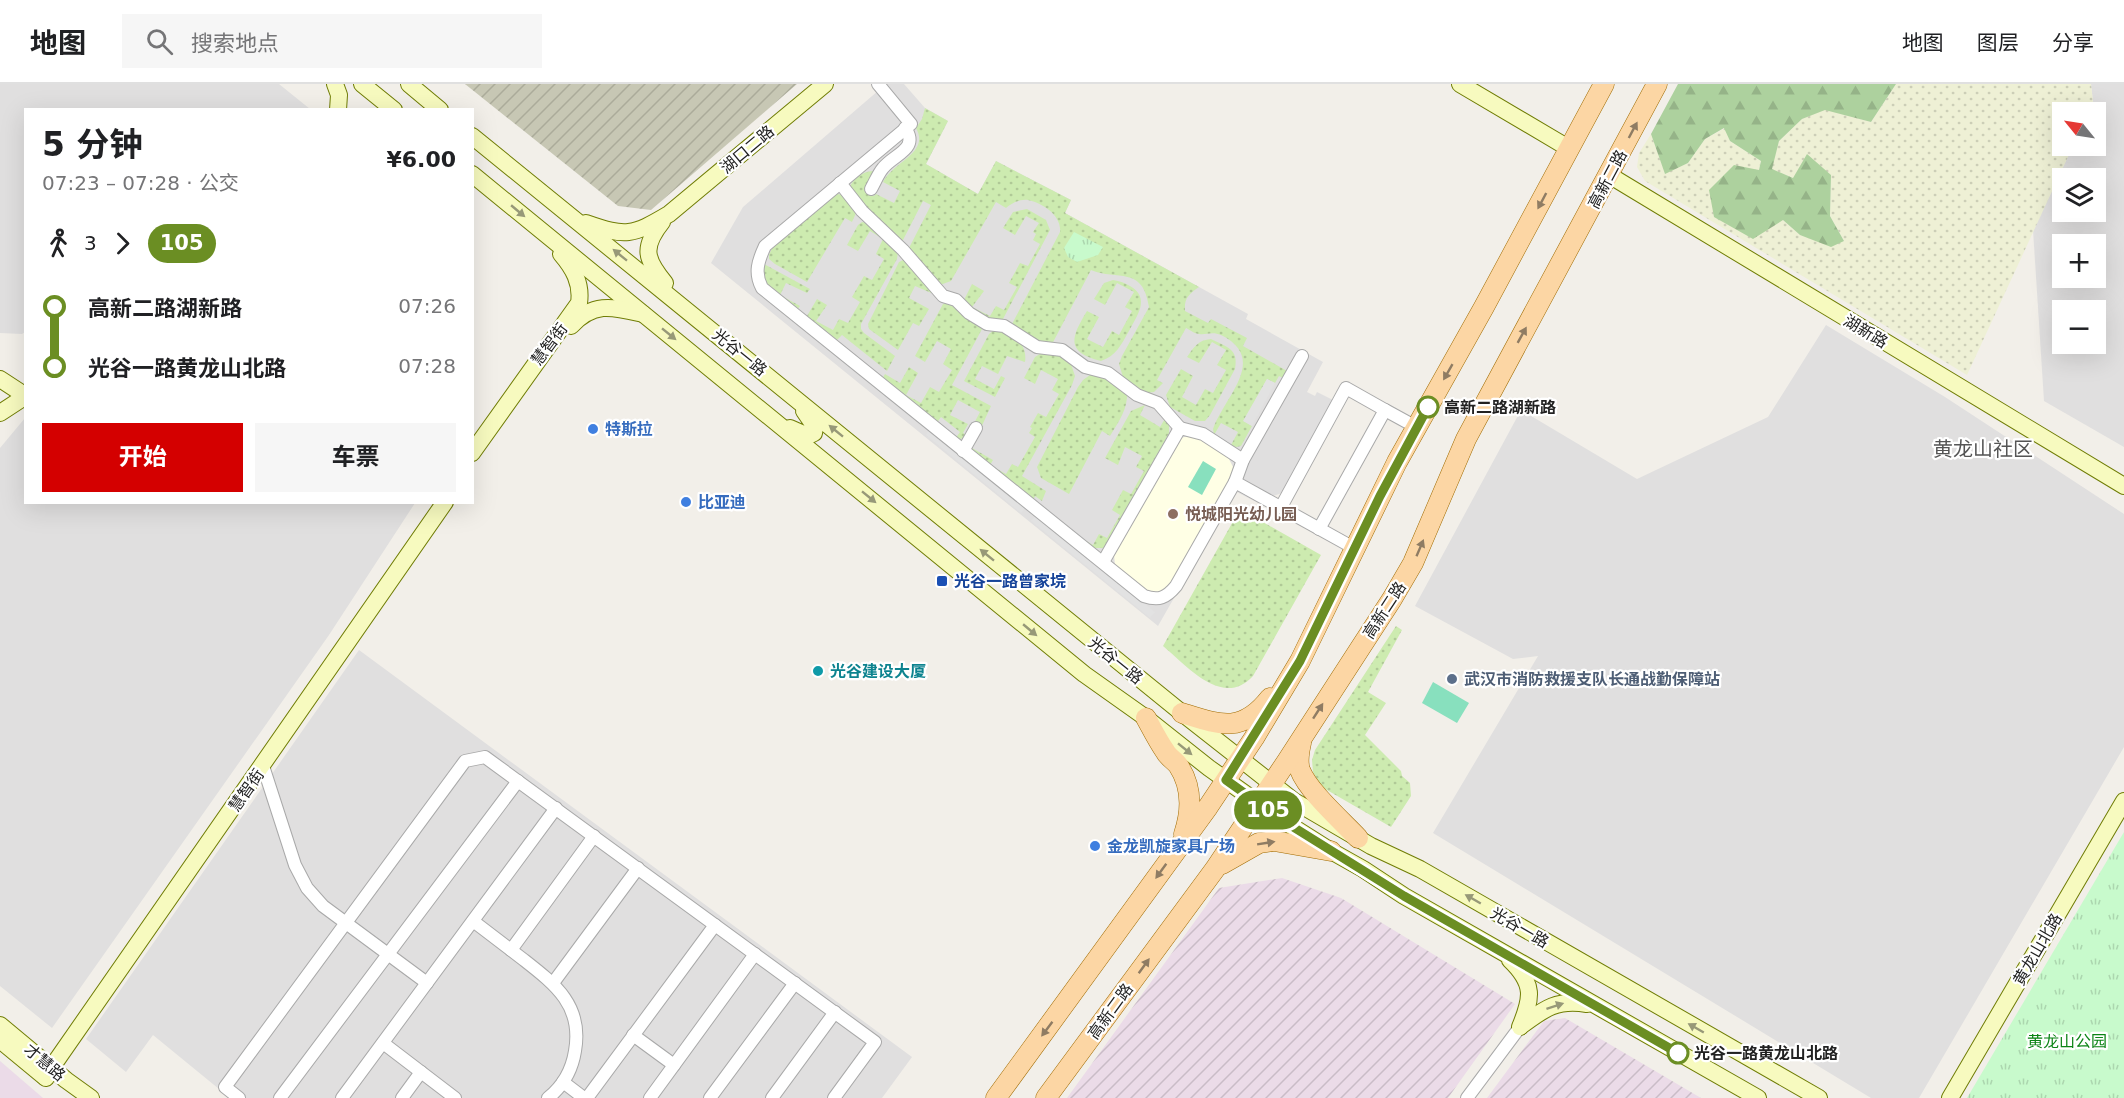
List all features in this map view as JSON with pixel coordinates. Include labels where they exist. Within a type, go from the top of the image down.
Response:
[{"type":"main road","points":[[335,84],[339,95],[338,108]]},
{"type":"main road","points":[[362,84],[392,108]]},
{"type":"main road","points":[[409,84],[438,108]]},
{"type":"main road","name":"湖口二路","points":[[669,214],[825,84]]},
{"type":"main road","points":[[1461,84],[1570,150]]},
{"type":"main road","points":[[996,1098],[1226,780],[1300,661],[1354,548],[1416,427],[1570,150],[1604,84]]},
{"type":"main road","name":"高新二路","points":[[1047,1098],[1215,869],[1392,599],[1413,563],[1466,439],[1657,84]]},
{"type":"main road","name":"光谷一路","points":[[474,138],[1182,713],[1294,801],[1358,838],[1420,869],[1819,1098]]},
{"type":"main road","name":"湖新路","points":[[1609,175],[2124,486]]},
{"type":"main road","name":"光谷一路","points":[[474,176],[1084,674],[1258,803],[1330,851],[1758,1098]]},
{"type":"main road","points":[[574,218],[612,232],[636,233],[669,214]]},
{"type":"main road","points":[[669,214],[651,235],[648,245],[649,258],[652,268],[686,308]]},
{"type":"main road","name":"慧智街","points":[[474,450],[579,303],[578,282],[574,272],[543,232]]},
{"type":"main road","name":"慧智街","points":[[474,461],[538,369],[583,314],[591,310],[617,308],[646,315]]},
{"type":"main road","points":[[0,413],[12,391]]},
{"type":"main road","points":[[771,417],[808,436],[814,433],[815,427],[808,415],[789,393]]},
{"type":"main road","name":"慧智街","points":[[45,1070],[437,504]]},
{"type":"main road","name":"慧智街","points":[[45,1070],[263,766],[445,504]]},
{"type":"main road","points":[[1182,713],[1221,725],[1241,722],[1260,711],[1300,661]]},
{"type":"main road","points":[[1146,718],[1166,753],[1177,764],[1187,782],[1190,818],[1181,844]]},
{"type":"main road","points":[[1302,736],[1298,758],[1300,771],[1309,785],[1358,838]]},
{"type":"main road","name":"黄龙山北路","points":[[1950,1098],[2124,801]]},
{"type":"main road","points":[[1215,869],[1259,843],[1281,842],[1330,851]]},
{"type":"main road","points":[[1501,951],[1520,969],[1528,986],[1529,1003],[1520,1027]]},
{"type":"main road","points":[[1520,1027],[1542,1011],[1557,1004],[1571,1002],[1595,1006]]},
{"type":"main road","name":"才慧路","points":[[0,1025],[74,1098]]},
{"type":"main road","name":"才慧路","points":[[0,1040],[91,1098]]},
{"type":"street","points":[[878,84],[911,124],[765,246],[759,258],[758,279],[762,288],[1144,596],[1155,600],[1167,597],[1176,586],[1302,356]]},
{"type":"street","points":[[872,189],[884,167],[910,142],[910,135],[905,128]]},
{"type":"street","points":[[840,183],[862,211],[903,250],[944,296],[956,300],[969,313],[987,324],[1004,326],[1037,347],[1062,350],[1085,367],[1108,373],[1137,395],[1158,403],[1180,428],[1203,434],[1243,460]]},
{"type":"street","points":[[1281,507],[1346,388],[1416,427]]},
{"type":"street","points":[[1319,529],[1385,410]]},
{"type":"street","points":[[963,451],[976,428]]},
{"type":"street","points":[[1103,562],[1180,428]]},
{"type":"street","points":[[1235,482],[1354,548]]},
{"type":"street","points":[[239,1098],[225,1087],[465,761],[485,757],[875,1042],[834,1098]]},
{"type":"street","points":[[263,766],[301,878],[315,898],[427,983]]},
{"type":"street","points":[[280,1098],[518,781]]},
{"type":"street","points":[[342,1098],[556,808]]},
{"type":"street","points":[[511,950],[594,836]]},
{"type":"street","points":[[553,983],[638,868]]},
{"type":"street","points":[[472,921],[553,983],[569,1003],[576,1033],[573,1063],[563,1082],[548,1098]]},
{"type":"street","points":[[563,1082],[586,1098],[715,925]]},
{"type":"street","points":[[650,1098],[755,954]]},
{"type":"street","points":[[710,1098],[795,983]]},
{"type":"street","points":[[772,1098],[835,1012]]},
{"type":"street","points":[[1467,1098],[1520,1027]]},
{"type":"street","points":[[633,1035],[674,1065]]},
{"type":"street","points":[[383,1043],[455,1098]]},
{"type":"street","points":[[402,1098],[421,1072]]},
{"type":"shaded area","points":[[0,84],[279,84],[309,108],[24,108],[24,333],[0,333]]},
{"type":"shaded area","points":[[465,84],[797,84],[651,210],[618,206]]},
{"type":"shaded area","points":[[886,84],[904,84],[925,108],[948,121],[926,164],[978,194],[996,161],[1071,200],[1065,213],[1248,314],[1246,319],[1323,362],[1307,392],[1315,396],[1317,392],[1333,400],[1282,493],[1273,496],[1265,492],[1258,503],[1235,491],[1158,626],[711,263],[743,207]]},
{"type":"shaded area","points":[[1896,84],[2091,84],[2093,102],[2052,102],[2052,156],[2068,156],[2063,168],[2052,168],[2052,191],[1967,375],[1645,181],[1637,167],[1639,153],[1651,134],[1665,173],[1688,163],[1705,139],[1725,128],[1730,141],[1761,161],[1759,170],[1783,220],[1800,235],[1844,241],[1830,216],[1831,175],[1793,178],[1771,169],[1779,141],[1802,119],[1825,109],[1871,122]]},
{"type":"shaded area","points":[[2091,84],[2124,84],[2124,447],[2044,401],[2033,230],[2052,190],[2052,222],[2106,222],[2106,168],[2063,168],[2068,156],[2106,156],[2106,102],[2093,102]]},
{"type":"shaded area","points":[[1826,325],[1945,397],[2124,514],[2124,747],[1919,1098],[1871,1098],[1433,833],[1538,656],[1513,659],[1415,606],[1521,410],[1637,479],[1768,417]]},
{"type":"shaded area","points":[[1267,379],[1275,383],[1252,426],[1243,421]]},
{"type":"shaded area","points":[[24,419],[24,504],[414,504],[329,635],[52,1028],[0,986],[0,448]]},
{"type":"shaded area","points":[[930,429],[1026,507],[1021,513],[926,435]]},
{"type":"shaded area","name":"悦城阳光幼儿园","points":[[1188,436],[1197,438],[1223,453],[1233,467],[1230,480],[1168,590],[1152,595],[1120,571],[1115,565],[1114,555],[1181,438]]},
{"type":"shaded area","points":[[1036,515],[1155,612],[1150,618],[1031,521]]},
{"type":"shaded area","points":[[359,650],[912,1057],[882,1098],[230,1098],[153,1035],[126,1072],[86,1039]]},
{"type":"shaded area","points":[[1282,878],[1341,898],[1515,1004],[1448,1098],[1067,1098],[1219,888]]},
{"type":"shaded area","points":[[1565,1018],[1701,1098],[1487,1098],[1544,1021]]},
{"type":"shaded area","points":[[0,1061],[43,1098],[0,1098]]},
{"type":"green space","points":[[1678,84],[1896,84],[1871,122],[1825,110],[1802,119],[1779,141],[1772,169],[1793,178],[1807,154],[1831,175],[1830,216],[1844,241],[1831,247],[1800,235],[1783,220],[1753,239],[1714,217],[1709,190],[1734,165],[1759,170],[1761,161],[1730,141],[1724,128],[1705,139],[1688,163],[1665,174],[1651,134]]},
{"type":"green space","points":[[925,108],[948,121],[926,164],[978,194],[996,161],[1071,200],[1065,213],[1199,287],[1188,297],[1185,311],[1208,323],[1211,319],[1247,338],[1243,346],[1287,371],[1283,378],[1279,376],[1275,383],[1267,379],[1244,421],[1252,426],[1241,446],[1231,445],[1238,432],[1221,423],[1214,435],[1213,429],[1240,379],[1243,367],[1242,355],[1235,345],[1221,335],[1197,334],[1186,328],[1157,380],[1163,383],[1154,392],[1146,393],[1123,377],[1119,364],[1149,307],[1146,294],[1135,280],[1091,270],[1051,346],[1039,344],[1011,326],[1060,232],[1055,216],[1040,204],[1022,200],[1006,208],[996,202],[951,281],[940,285],[909,248],[931,205],[923,201],[903,240],[897,241],[849,188],[859,176],[874,171],[864,190],[894,203],[900,191],[883,182],[915,151],[919,137],[916,128]]},
{"type":"green space","points":[[837,194],[844,195],[856,213],[852,222],[845,218],[807,282],[769,259],[772,248]]},
{"type":"green space","points":[[1027,209],[1046,220],[1050,230],[1003,319],[993,321],[971,310],[964,300],[972,284],[984,291],[972,307],[990,316],[996,306],[1004,310],[1017,287],[1009,283],[1020,263],[1028,266],[1040,244],[1033,240],[1036,234],[1033,232],[1039,223],[1026,216],[1015,235],[1003,228],[1013,212]]},
{"type":"green space","points":[[862,222],[867,223],[898,251],[897,259],[861,324],[864,333],[895,356],[887,371],[842,335],[837,340],[807,316],[817,299],[827,305],[816,321],[833,330],[839,319],[848,323],[860,302],[852,297],[864,276],[872,280],[884,259],[876,254],[883,239],[870,231],[858,251],[847,245]]},
{"type":"green space","points":[[1074,232],[1103,247],[1098,255],[1077,262],[1068,257],[1064,248]]},
{"type":"green space","points":[[905,259],[936,295],[915,286],[909,298],[929,309],[919,326],[913,323],[898,350],[869,329],[868,324],[899,262]]},
{"type":"green space","points":[[764,264],[810,289],[807,293],[786,283],[780,295],[800,306],[797,310],[764,286],[761,265]]},
{"type":"green space","points":[[1113,280],[1126,284],[1136,291],[1141,302],[1135,319],[1118,349],[1101,361],[1081,353],[1076,348],[1075,335],[1087,311],[1099,317],[1087,339],[1103,347],[1112,331],[1119,335],[1132,311],[1125,307],[1134,292],[1117,283],[1105,305],[1094,299],[1104,283]]},
{"type":"green space","points":[[946,303],[982,329],[952,385],[991,406],[980,430],[972,427],[980,412],[958,400],[950,415],[968,424],[963,433],[967,435],[959,440],[955,439],[960,432],[941,417],[936,424],[881,381],[885,374],[900,383],[909,367],[918,373],[906,395],[921,403],[930,387],[939,392],[952,370],[943,364],[951,349],[937,341],[925,362],[915,356],[943,304]]},
{"type":"green space","points":[[994,330],[1017,339],[1025,355],[1025,362],[1007,356],[998,374],[982,366],[975,379],[994,389],[1001,376],[1005,378],[995,397],[964,381],[989,334]]},
{"type":"green space","points":[[1211,339],[1227,347],[1233,353],[1236,362],[1235,369],[1210,415],[1205,421],[1195,421],[1170,407],[1166,395],[1181,369],[1193,376],[1182,397],[1196,405],[1205,389],[1213,393],[1226,370],[1217,365],[1226,350],[1212,342],[1199,363],[1187,357],[1200,342]]},
{"type":"green space","points":[[1043,352],[1057,354],[1070,361],[1075,376],[1022,476],[1046,491],[1042,501],[1035,496],[1033,501],[970,452],[972,448],[993,460],[990,465],[1006,474],[1012,464],[1018,467],[1035,437],[1029,433],[1032,428],[1030,427],[1038,413],[1046,417],[1059,394],[1052,390],[1058,379],[1041,370],[1035,384],[1024,378],[1035,357]]},
{"type":"green space","points":[[1090,375],[1102,375],[1127,392],[1126,404],[1110,436],[1102,431],[1069,494],[1041,478],[1037,467],[1078,387]]},
{"type":"green space","points":[[1145,405],[1140,415],[1160,427],[1166,417],[1169,423],[1169,433],[1111,542],[1103,548],[1091,548],[1076,535],[1093,545],[1099,534],[1107,538],[1120,515],[1112,510],[1123,490],[1131,494],[1144,471],[1136,467],[1142,456],[1125,447],[1118,465],[1105,458],[1131,411]]},
{"type":"green space","points":[[1203,461],[1216,469],[1202,495],[1188,487]]},
{"type":"green space","points":[[1240,509],[1321,555],[1253,676],[1242,685],[1230,688],[1206,681],[1163,646]]},
{"type":"green space","points":[[1396,626],[1402,630],[1368,692],[1386,703],[1365,735],[1410,783],[1411,796],[1391,827],[1320,786],[1313,772],[1312,760],[1315,750]]},
{"type":"green space","points":[[1433,682],[1469,703],[1457,723],[1422,703]]},
{"type":"green space","name":"黄龙山公园","points":[[2124,832],[2124,1098],[1967,1098]]},
{"type":"bus line","name":"105","points":[[1428,407],[1397,462],[1300,661],[1226,780],[1282,820],[1404,896],[1678,1053]]},
{"type":"place","name":"高新二路湖新路","points":[[1428,407]]},
{"type":"place","name":"特斯拉","points":[[593,429]]},
{"type":"place","name":"比亚迪","points":[[686,502]]},
{"type":"place","name":"悦城阳光幼儿园","points":[[1173,514]]},
{"type":"place","name":"光谷一路曾家垸","points":[[942,581]]},
{"type":"place","name":"光谷建设大厦","points":[[818,671]]},
{"type":"place","name":"武汉市消防救援支队长通战勤保障站","points":[[1452,679]]},
{"type":"place","name":"金龙凯旋家具广场","points":[[1095,846]]},
{"type":"place","name":"光谷一路黄龙山北路","points":[[1678,1053]]},
{"type":"district","name":"黄龙山社区","points":[[1983,449]]}]
